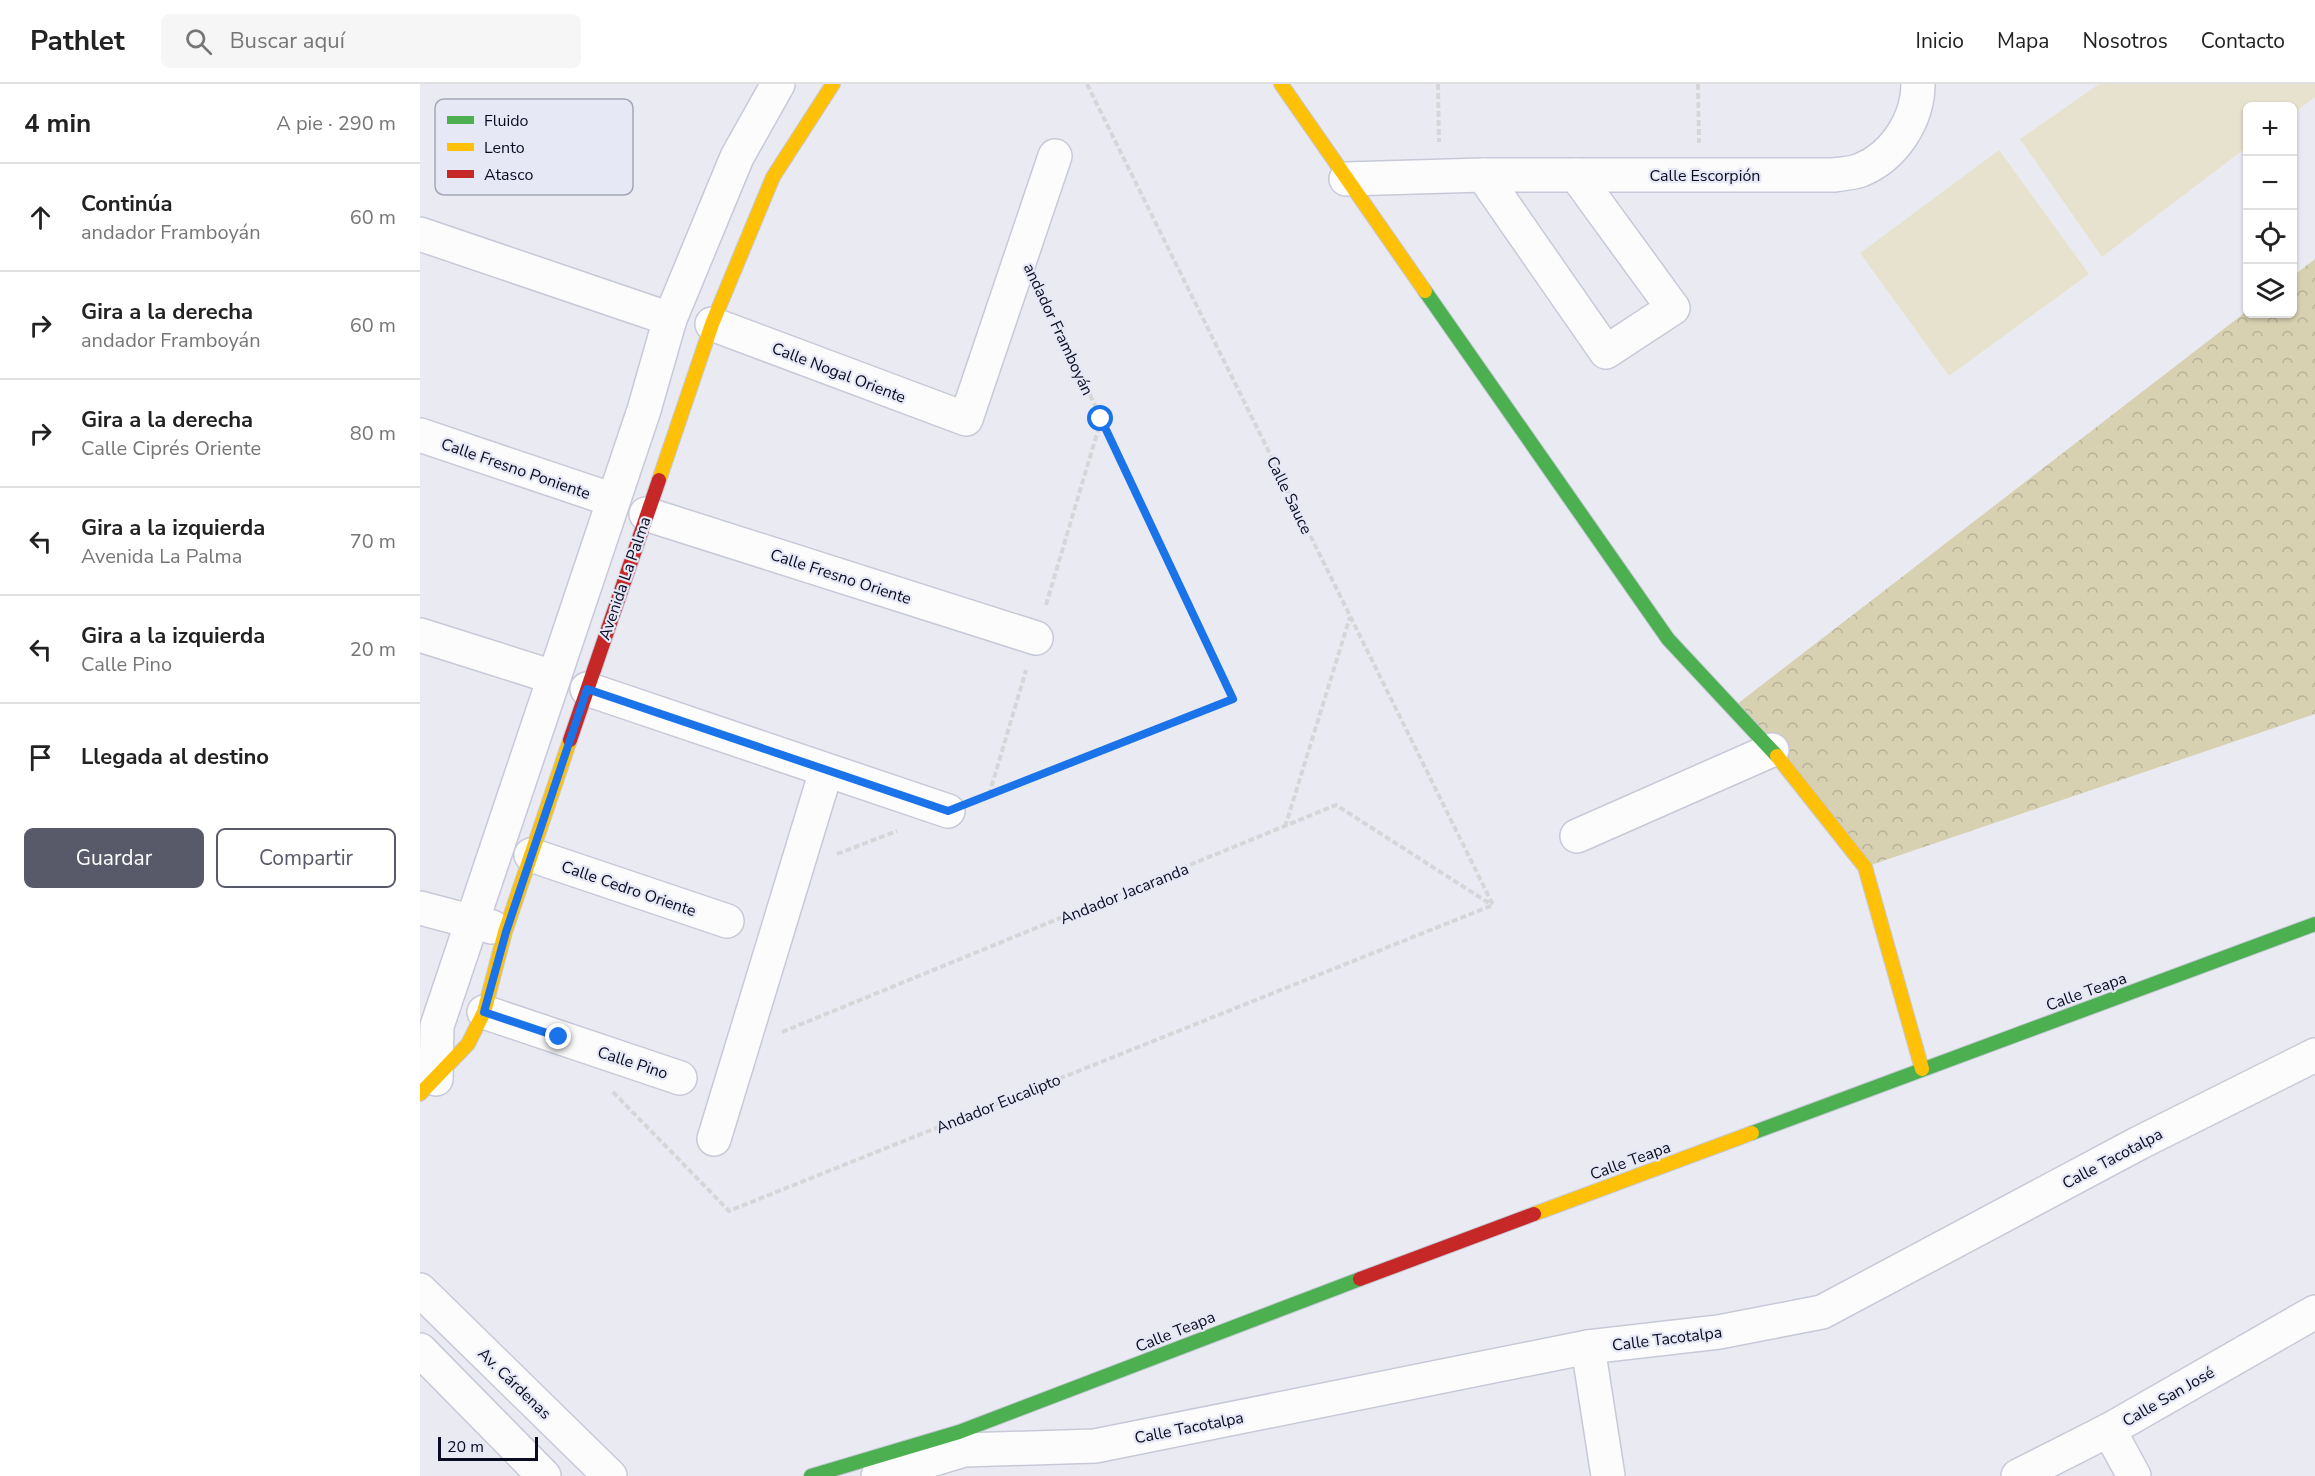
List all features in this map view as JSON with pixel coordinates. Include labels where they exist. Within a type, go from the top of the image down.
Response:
[{"type":"street","name":"Avenida La Palma","points":[[428,1086],[437,1026],[644,410],[670,319],[737,157],[778,84]]},
{"type":"street","name":"Avenida La Palma","points":[[428,1086],[468,1044],[484,1012],[506,932],[531,855],[712,324],[773,177],[833,84]]},
{"type":"street","points":[[1281,84],[1668,639],[1772,750],[1865,867],[1922,1069]]},
{"type":"street","name":"Calle Escorpión","points":[[1346,179],[1439,176],[1833,176],[1862,169],[1887,152],[1907,130],[1918,102],[1918,84]]},
{"type":"street","points":[[1022,251],[1054,156]]},
{"type":"street","points":[[737,157],[773,177]]},
{"type":"street","points":[[1484,176],[1606,352],[1673,308],[1576,176]]},
{"type":"street","points":[[420,234],[670,319]]},
{"type":"street","name":"Calle Nogal Oriente","points":[[712,324],[966,419],[1022,251]]},
{"type":"street","points":[[644,410],[678,421]]},
{"type":"street","name":"Calle Fresno Poniente","points":[[420,435],[613,500]]},
{"type":"street","name":"Calle Fresno Oriente","points":[[646,514],[1036,638]]},
{"type":"street","points":[[580,598],[614,608]]},
{"type":"street","points":[[420,635],[553,677]]},
{"type":"street","points":[[587,689],[948,811]]},
{"type":"street","points":[[1577,836],[1772,750]]},
{"type":"street","points":[[714,1139],[739,1050],[826,771]]},
{"type":"street","name":"Calle Cedro Oriente","points":[[531,855],[727,921]]},
{"type":"street","points":[[420,908],[472,920],[506,932]]},
{"type":"street","name":"Calle Teapa","points":[[811,1476],[965,1452],[1067,1392],[1195,1340],[2315,924]]},
{"type":"street","name":"Calle Pino","points":[[484,1012],[680,1077]]},
{"type":"street","name":"Calle Tacotalpa","points":[[878,1476],[965,1452],[1095,1446],[1588,1347],[1719,1332],[1822,1312],[2139,1143],[2315,1055]]},
{"type":"street","name":"Av. Cárdenas","points":[[420,1290],[610,1476]]},
{"type":"street","name":"Calle San José","points":[[2018,1476],[2109,1430],[2315,1312]]},
{"type":"street","points":[[1588,1347],[1608,1476]]},
{"type":"street","points":[[420,1350],[544,1476]]},
{"type":"street","points":[[2109,1430],[2134,1476]]},
{"type":"path","name":"Calle Sauce","points":[[1087,84],[1493,905]]},
{"type":"path","points":[[1438,84],[1439,176]]},
{"type":"path","points":[[1698,84],[1699,176]]},
{"type":"path","name":"andador Framboyán","points":[[796,870],[1233,699],[1022,251]]},
{"type":"path","points":[[1285,827],[1351,616]]},
{"type":"path","name":"Andador Jacaranda","points":[[739,1050],[1336,805],[1493,905]]},
{"type":"path","name":"Andador Eucalipto","points":[[607,1087],[729,1211],[1493,905]]},
{"type":"green space","points":[[2315,259],[2315,714],[1865,867],[1732,708],[2243,314],[2243,318],[2297,318],[2297,273]]},
{"type":"shaded area","points":[[2099,84],[2315,84],[2315,97],[2297,111],[2297,102],[2243,102],[2243,150],[2102,257],[2020,139]]},
{"type":"shaded area","points":[[1999,150],[2089,274],[1949,376],[1860,253]]},
{"type":"traffic: fast","points":[[1425,291],[1668,639],[1777,756]]},
{"type":"traffic: fast","points":[[1752,1133],[2315,924]]},
{"type":"traffic: fast","points":[[811,1476],[959,1432],[1360,1279]]},
{"type":"traffic: slow","points":[[659,480],[712,324],[773,177],[833,84]]},
{"type":"traffic: slow","points":[[1281,84],[1425,291]]},
{"type":"traffic: slow","points":[[420,1094],[468,1044],[484,1012],[505,932],[570,740]]},
{"type":"traffic: slow","points":[[1777,756],[1865,867],[1922,1069]]},
{"type":"traffic: slow","points":[[1534,1214],[1752,1133]]},
{"type":"traffic: jam","points":[[570,740],[659,480]]},
{"type":"traffic: jam","points":[[1360,1279],[1534,1214]]},
{"type":"route","points":[[559,1037],[484,1012],[506,932],[587,689],[948,811],[1233,699],[1101,419]]}]
